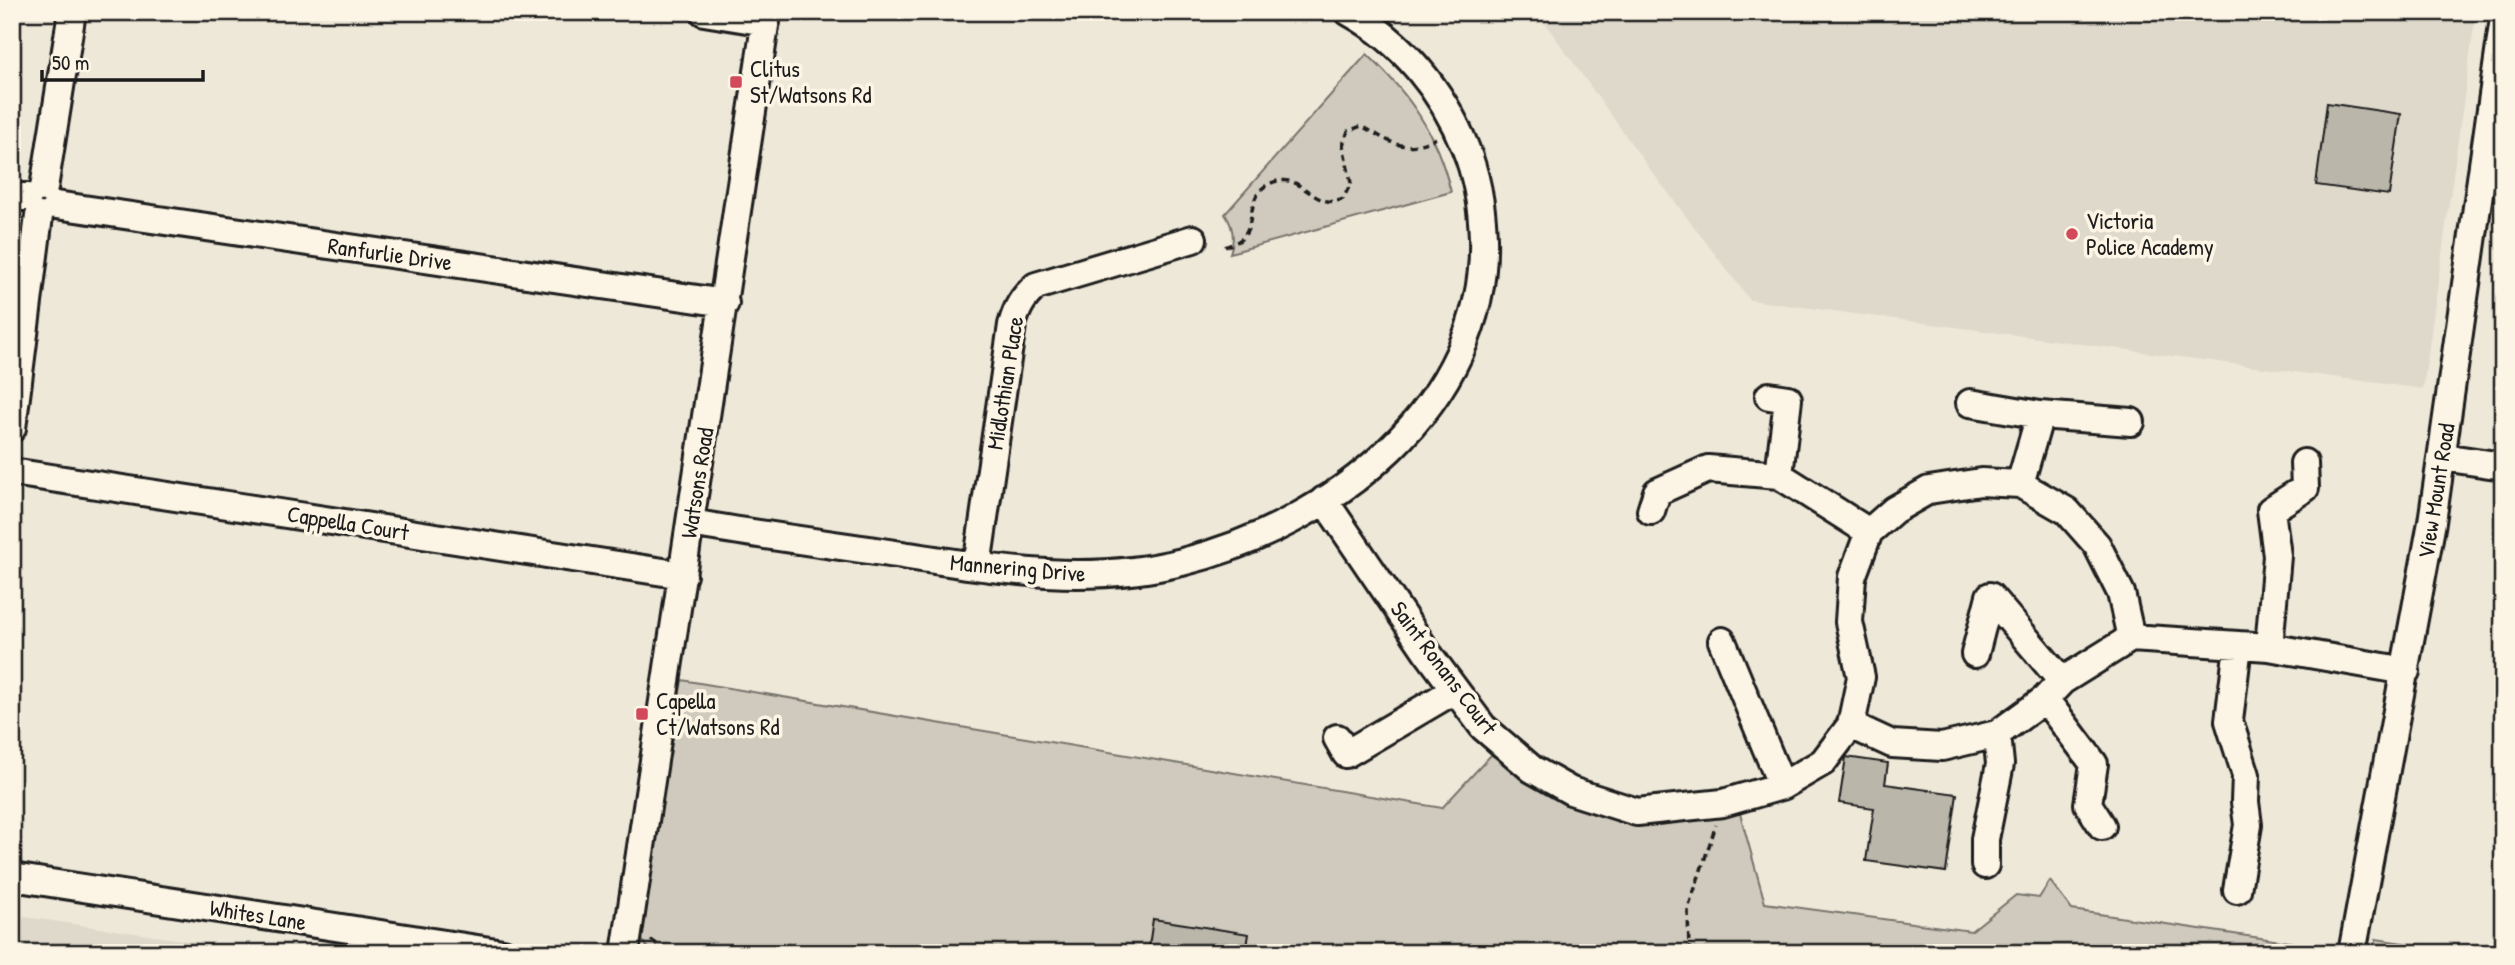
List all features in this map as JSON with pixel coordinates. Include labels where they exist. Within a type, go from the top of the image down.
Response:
[{"type":"street","points":[[12,428],[36,201],[72,12]]},
{"type":"street","points":[[704,12],[766,17]]},
{"type":"street","name":"Mannering Drive","points":[[691,523],[977,566],[1059,575],[1136,572],[1183,562],[1235,546],[1280,526],[1361,474],[1420,417],[1442,388],[1472,326],[1484,260],[1480,196],[1471,161],[1457,128],[1415,63],[1390,40],[1349,12]]},
{"type":"street","name":"Watsons Road","points":[[627,944],[766,17]]},
{"type":"street","name":"View Mount Road","points":[[2352,953],[2406,671],[2442,457],[2502,42]]},
{"type":"street","name":"Ranfurlie Drive","points":[[36,201],[725,303]]},
{"type":"street","name":"Midlothian Place","points":[[977,566],[1017,306],[1036,286],[1193,239]]},
{"type":"street","points":[[1769,396],[1788,399],[1779,475]]},
{"type":"street","points":[[1970,402],[2040,415],[2131,422]]},
{"type":"street","points":[[2020,484],[2040,415]]},
{"type":"street","points":[[2442,457],[2503,466]]},
{"type":"street","points":[[2269,647],[2277,556],[2271,510],[2305,488],[2304,463]]},
{"type":"street","points":[[1651,511],[1657,492],[1708,469],[1779,475],[1870,532]]},
{"type":"street","name":"Cappella Court","points":[[12,472],[683,575]]},
{"type":"street","points":[[1723,803],[1783,786],[1823,762],[1851,725],[1861,677],[1849,622],[1852,577],[1870,532],[1894,510],[1929,490],[1980,482],[2020,484],[2067,511],[2097,545],[2122,593],[2131,638]]},
{"type":"street","name":"Saint Ronans Court","points":[[1324,500],[1483,727],[1532,769],[1571,790],[1637,812],[1723,803]]},
{"type":"street","points":[[1975,654],[1990,596],[2054,690],[2094,764],[2088,804],[2102,826]]},
{"type":"street","points":[[1851,725],[1892,744],[1905,745],[1942,747],[1997,734],[2054,690],[2131,638],[2269,647],[2406,671]]},
{"type":"street","points":[[1722,641],[1783,786]]},
{"type":"street","points":[[2237,890],[2248,825],[2246,775],[2229,721],[2238,645]]},
{"type":"street","points":[[1337,738],[1346,754],[1455,690]]},
{"type":"street","points":[[1984,866],[1985,839],[2000,764],[1997,734]]},
{"type":"street","name":"Whites Lane","points":[[12,877],[503,953]]},
{"type":"path","points":[[1225,247],[1241,240],[1250,221],[1253,198],[1266,185],[1283,180],[1299,185],[1321,200],[1333,203],[1343,198],[1351,183],[1343,145],[1348,131],[1361,127],[1397,146],[1426,143],[1438,138]]},
{"type":"path","points":[[1689,953],[1688,909],[1723,803]]},
{"type":"path","points":[[627,944],[651,940],[664,949],[688,953]]},
{"type":"shaded area","name":"Victoria Police Academy","points":[[1537,12],[2476,12],[2423,389],[1750,300],[1649,168]]},
{"type":"shaded area","points":[[1367,54],[1397,85],[1420,116],[1438,151],[1451,192],[1230,253],[1232,233],[1225,214]]},
{"type":"shaded area","points":[[682,680],[1442,808],[1491,755],[1594,806],[1739,810],[1765,903],[1971,931],[2016,895],[2039,898],[2050,881],[2072,910],[2315,946],[2314,953],[651,953],[638,934]]},
{"type":"shaded area","points":[[12,915],[223,946],[269,953],[12,953]]},
{"type":"shaded area","points":[[2376,939],[2470,953],[2374,953]]},
{"type":"building","points":[[2327,103],[2401,114],[2389,195],[2316,185]]},
{"type":"building","points":[[1846,757],[1888,763],[1885,784],[1957,794],[1946,872],[1866,861],[1874,808],[1839,803]]},
{"type":"building","points":[[1153,919],[1249,934],[1246,953],[1148,953]]},
{"type":"place","name":"Clitus St/Watsons Rd","points":[[736,82]]},
{"type":"place","name":"Victoria Police Academy","points":[[2072,234]]},
{"type":"place","name":"Capella Ct/Watsons Rd","points":[[642,714]]}]
